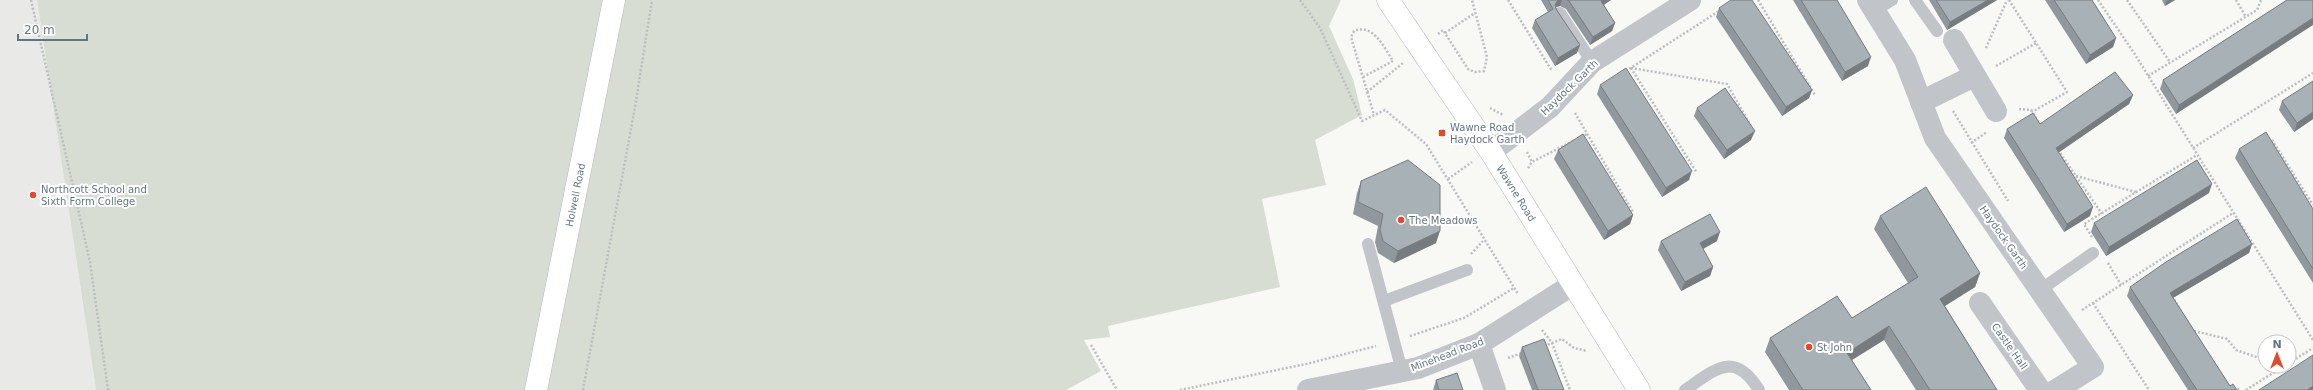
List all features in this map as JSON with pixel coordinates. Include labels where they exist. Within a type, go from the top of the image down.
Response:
[{"type":"street","name":"Holwell Road","points":[[536,390],[614,0]]},
{"type":"street","name":"Wawne Road","points":[[1388,0],[1490,151],[1572,285],[1639,390]]},
{"type":"street","name":"Haydock Garth","points":[[1490,151],[1550,106],[1592,62],[1690,0]]},
{"type":"street","name":"Haydock Garth","points":[[1878,4],[1905,60],[1935,138],[2093,367],[2056,390]]},
{"type":"street","points":[[1946,36],[1974,76],[2000,118]]},
{"type":"street","points":[[1921,102],[1974,76]]},
{"type":"street","name":"Minehead Road","points":[[1322,389],[1418,368],[1479,344],[1572,285]]},
{"type":"street","name":"Castle Hall","points":[[1980,303],[2040,390]]},
{"type":"street","points":[[1479,344],[1495,390]]},
{"type":"lane","points":[[1915,0],[1946,36]]},
{"type":"lane","points":[[1560,13],[1592,62]]},
{"type":"lane","points":[[1368,244],[1396,341],[1402,371]]},
{"type":"lane","points":[[2040,290],[2093,254]]},
{"type":"lane","points":[[1384,301],[1467,270]]},
{"type":"lane","points":[[1685,390],[1714,371],[1735,366],[1745,371],[1759,390]]},
{"type":"path","points":[[31,0],[90,262],[108,390]]},
{"type":"path","points":[[584,390],[635,107],[652,0]]},
{"type":"path","points":[[1300,0],[1320,28],[1362,121],[1385,110],[1426,144],[1528,312],[1552,343],[1570,390]]},
{"type":"path","points":[[1472,0],[1487,57],[1484,70],[1474,72],[1468,69],[1444,31],[1475,13]]},
{"type":"path","points":[[1508,0],[1564,91],[1587,134],[1633,212]]},
{"type":"path","points":[[1758,0],[1815,95]]},
{"type":"path","points":[[2008,0],[2067,92],[2032,112]]},
{"type":"path","points":[[1986,48],[2008,0]]},
{"type":"path","points":[[2098,0],[2148,76],[2313,340]]},
{"type":"path","points":[[2127,0],[2170,62]]},
{"type":"path","points":[[2236,0],[2246,17]]},
{"type":"path","points":[[2148,76],[2258,10],[2261,0]]},
{"type":"path","points":[[1624,72],[1724,8]]},
{"type":"path","points":[[1363,77],[1393,61],[1373,34],[1364,29],[1354,32],[1351,37],[1374,115]]},
{"type":"path","points":[[1996,66],[2036,43]]},
{"type":"path","points":[[1631,68],[1726,84],[1755,132]]},
{"type":"path","points":[[1631,68],[1697,173]]},
{"type":"path","points":[[2193,148],[2313,74]]},
{"type":"path","points":[[1950,158],[2000,118],[2020,109],[2032,112],[2045,131]]},
{"type":"path","points":[[1531,175],[1527,168],[1532,162],[1587,134]]},
{"type":"path","points":[[2272,140],[2313,205]]},
{"type":"path","points":[[2054,144],[2102,214]]},
{"type":"path","points":[[1448,179],[1490,151]]},
{"type":"path","points":[[2093,238],[2084,224],[2197,155]]},
{"type":"path","points":[[2075,175],[2136,192]]},
{"type":"path","points":[[2063,322],[2233,213]]},
{"type":"path","points":[[2105,258],[2121,285]]},
{"type":"path","points":[[2152,265],[2156,272]]},
{"type":"path","points":[[1180,390],[1291,368],[1396,341],[1464,318],[1514,288]]},
{"type":"path","points":[[2169,292],[2198,338]]},
{"type":"path","points":[[2093,303],[2149,390]]},
{"type":"path","points":[[2194,331],[2227,339],[2236,350],[2257,357]]},
{"type":"path","points":[[1552,343],[1562,339],[1574,348],[1592,352],[1609,344]]},
{"type":"path","points":[[1091,345],[1117,390]]},
{"type":"path","points":[[2297,358],[2313,348]]},
{"type":"path","points":[[2246,390],[2271,374]]},
{"type":"path","points":[[2223,377],[2227,384],[2240,390]]},
{"type":"path","points":[[2223,387],[2227,384]]},
{"type":"shaded area","name":"Northcott School and Sixth Form College","points":[[0,0],[37,0],[96,390],[0,390]]},
{"type":"shaded area","points":[[37,0],[1341,0],[1329,26],[1353,79],[1362,115],[1315,140],[1326,185],[1262,199],[1280,287],[1108,326],[1110,337],[1084,340],[1101,371],[1066,390],[96,390]]},
{"type":"building","points":[[1548,0],[1558,0],[1555,5],[1556,9],[1580,45],[1558,58],[1535,20],[1553,9]]},
{"type":"building","points":[[1567,0],[1602,0],[1601,1],[1615,23],[1593,37]]},
{"type":"building","points":[[1731,0],[1752,0],[1812,90],[1786,107],[1719,8]]},
{"type":"building","points":[[1801,0],[1837,0],[1871,57],[1845,72]]},
{"type":"building","points":[[1936,0],[1988,0],[1950,22]]},
{"type":"building","points":[[2054,0],[2092,0],[2116,38],[2090,55]]},
{"type":"building","points":[[2287,0],[2313,0],[2313,18],[2179,105],[2163,80]]},
{"type":"building","points":[[1626,68],[1692,171],[1666,188],[1600,85]]},
{"type":"building","points":[[2115,72],[2133,95],[2056,148],[2093,207],[2067,224],[2007,129],[2033,113],[2040,124]]},
{"type":"building","points":[[2313,81],[2313,112],[2297,123],[2282,101]]},
{"type":"building","points":[[1725,88],[1755,131],[1727,150],[1697,108]]},
{"type":"building","points":[[2266,132],[2313,209],[2313,269],[2239,149]]},
{"type":"building","points":[[1583,134],[1633,215],[1608,231],[1558,150]]},
{"type":"building","name":"The Meadows","points":[[1408,160],[1440,185],[1440,231],[1398,251],[1383,241],[1380,230],[1383,214],[1358,202],[1361,181]]},
{"type":"building","points":[[2197,160],[2212,184],[2109,247],[2094,223]]},
{"type":"building","points":[[1926,187],[1980,273],[1940,299],[1997,390],[1930,390],[1889,326],[1847,353],[1871,390],[1803,390],[1770,338],[1837,296],[1852,318],[1918,277],[1880,216]]},
{"type":"building","points":[[1710,214],[1720,232],[1700,243],[1713,267],[1685,282],[1661,241]]},
{"type":"building","points":[[2237,219],[2252,244],[2170,293],[2230,386],[2233,384],[2237,390],[2197,390],[2130,287],[2166,262]]},
{"type":"building","points":[[1544,339],[1564,390],[1538,390],[1522,347]]},
{"type":"building","points":[[2313,355],[2313,386],[2307,390],[2259,390],[2284,374],[2297,374],[2297,365]]},
{"type":"building","points":[[1457,373],[1463,390],[1439,390],[1436,380]]},
{"type":"place","name":"Wawne Road Haydock Garth","points":[[1442,133]]},
{"type":"place","name":"Northcott School and Sixth Form College","points":[[33,195]]},
{"type":"place","name":"The Meadows","points":[[1401,220]]},
{"type":"place","name":"St John","points":[[1809,347]]}]
